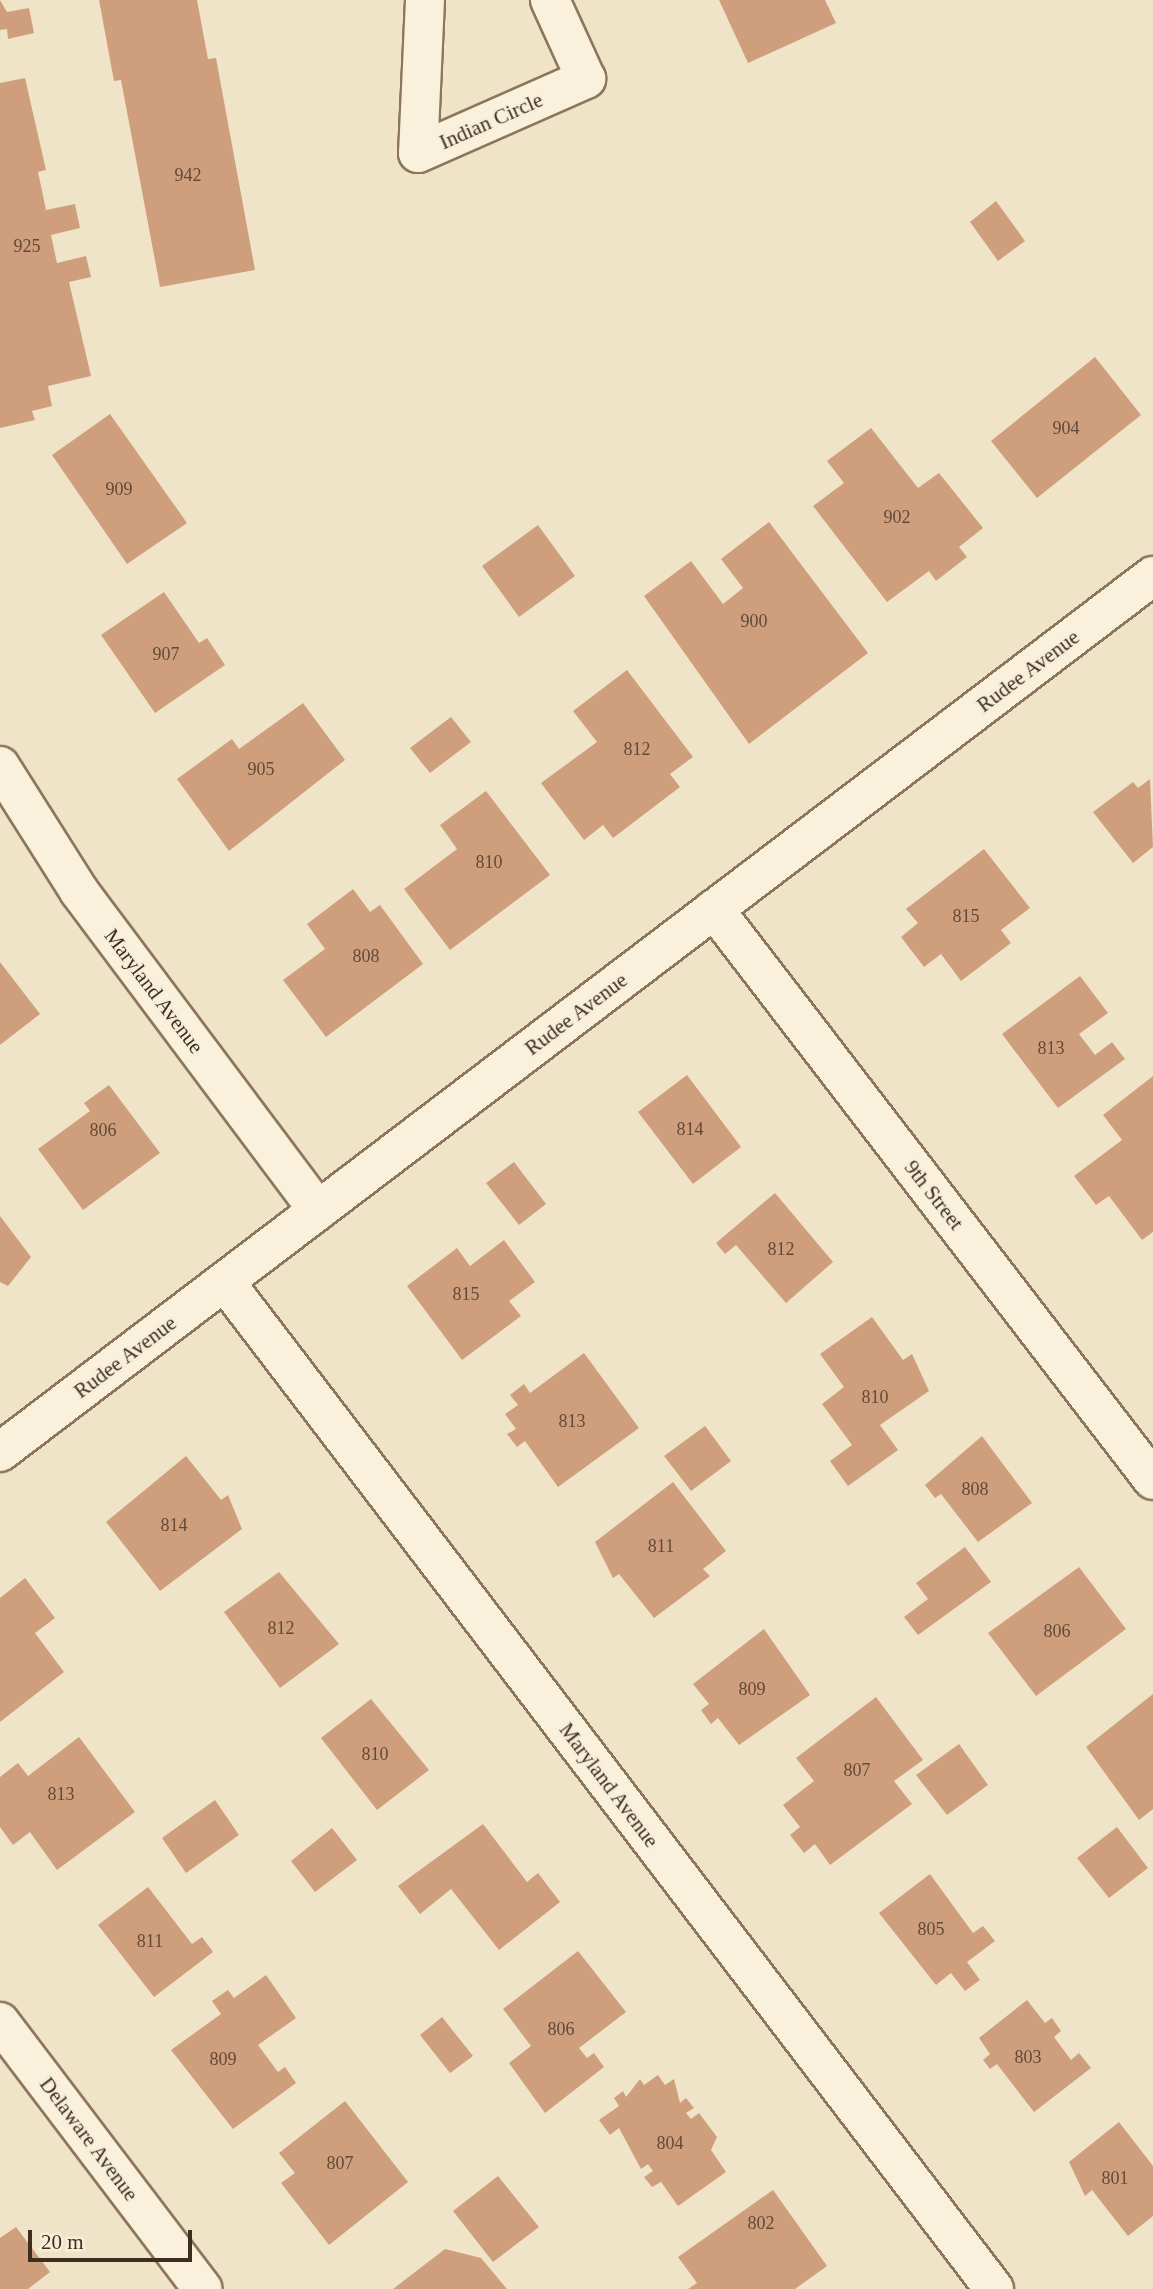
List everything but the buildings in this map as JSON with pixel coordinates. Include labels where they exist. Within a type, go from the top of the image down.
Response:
[{"type":"street","name":"Indian Circle","points":[[425,0],[418,153],[586,79],[550,0]]},
{"type":"street","name":"Rudee Avenue","points":[[0,1452],[1153,576]]},
{"type":"street","name":"Maryland Avenue","points":[[0,766],[79,891],[318,1210]]},
{"type":"street","name":"9th Street","points":[[715,909],[1153,1480]]},
{"type":"street","name":"Maryland Avenue","points":[[225,1282],[994,2289]]},
{"type":"street","name":"Delaware Avenue","points":[[0,2022],[203,2289]]}]
